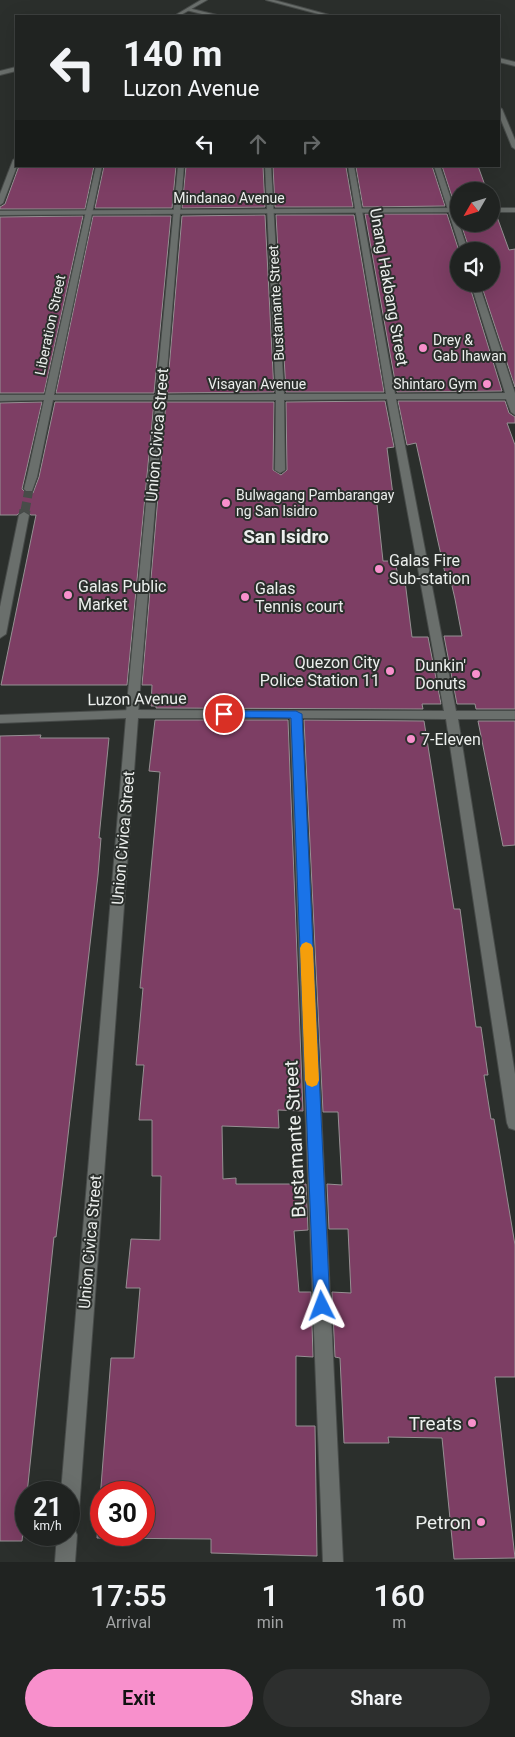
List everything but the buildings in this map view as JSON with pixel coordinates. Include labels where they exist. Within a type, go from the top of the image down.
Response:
[{"type":"street","points":[[178,15],[205,0]]},
{"type":"street","points":[[268,0],[327,15]]},
{"type":"street","points":[[188,9],[210,15]]},
{"type":"street","points":[[500,60],[515,64]]},
{"type":"street","points":[[2,72],[15,69]]},
{"type":"street","points":[[500,111],[515,147]]},
{"type":"street","points":[[0,203],[15,163]]},
{"type":"street","name":"Liberation Street","points":[[30,489],[99,167]]},
{"type":"street","name":"Union Civica Street","points":[[71,1481],[132,714],[181,167]]},
{"type":"street","name":"Bustamante Street","points":[[268,167],[272,211],[280,397],[280,470]]},
{"type":"street","name":"Unang Hakbang Street","points":[[351,167],[390,397],[451,715],[515,1123]]},
{"type":"street","points":[[437,167],[450,196]]},
{"type":"street","name":"Mindanao Avenue","points":[[0,213],[450,210]]},
{"type":"street","points":[[500,210],[515,210]]},
{"type":"street","points":[[478,292],[513,396],[515,412]]},
{"type":"street","name":"Visayan Avenue","points":[[0,398],[513,396]]},
{"type":"street","points":[[0,634],[24,515]]},
{"type":"street","name":"Luzon Avenue","points":[[0,718],[132,714],[515,715]]},
{"type":"street","name":"Bustamante Street","points":[[296,714],[333,1562]]},
{"type":"street","points":[[65,1562],[66,1546]]},
{"type":"tunnel","points":[[25,511],[29,489]]},
{"type":"tunnel","points":[[24,515],[25,510]]},
{"type":"slow traffic","points":[[306,948],[312,1080]]},
{"type":"place","name":"Drey & Gab Ihawan","points":[[423,348]]},
{"type":"place","name":"Shintaro Gym","points":[[487,384]]},
{"type":"place","name":"Bulwagang Pambarangay ng San Isidro","points":[[226,503]]},
{"type":"place","name":"Galas Fire Sub-station","points":[[379,569]]},
{"type":"place","name":"Galas Public Market","points":[[68,595]]},
{"type":"place","name":"Galas Tennis court","points":[[245,597]]},
{"type":"place","name":"Quezon City Police Station 11","points":[[390,671]]},
{"type":"place","name":"Dunkin' Donuts","points":[[476,674]]},
{"type":"place","name":"7-Eleven","points":[[411,739]]},
{"type":"place","name":"Treats","points":[[472,1423]]},
{"type":"place","name":"Petron","points":[[481,1522]]},
{"type":"district","name":"San Isidro","points":[[286,536]]},
{"type":"route","points":[[224,714],[296,714],[322,1306]]}]
